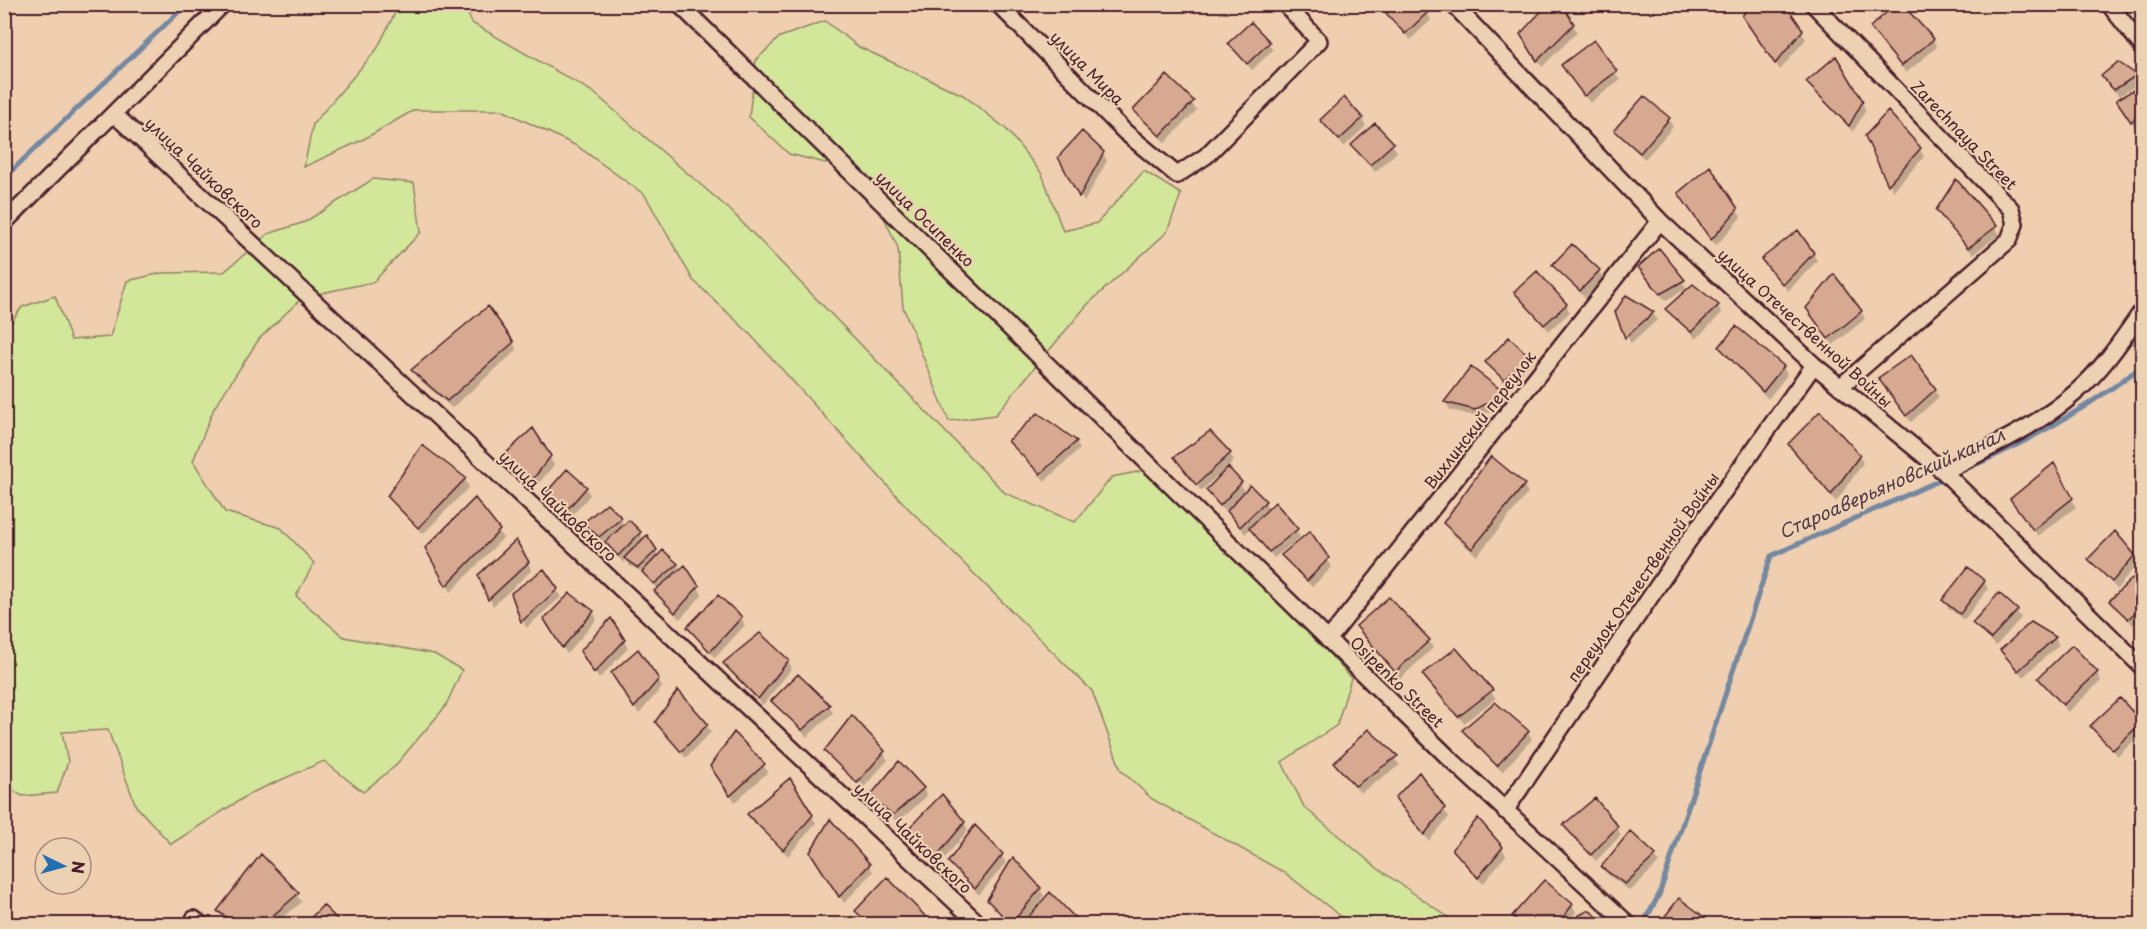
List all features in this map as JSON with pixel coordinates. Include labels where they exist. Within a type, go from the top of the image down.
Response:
[{"type":"street","points":[[4,223],[223,4]]},
{"type":"street","name":"Osipenko Street","points":[[679,4],[1505,812],[1628,924]]},
{"type":"street","name":"улица Мира","points":[[998,4],[1125,132],[1177,175],[1206,156],[1319,41],[1285,4]]},
{"type":"street","name":"улица Отечественной Войны","points":[[1453,4],[1660,221],[1814,365],[1944,472],[2142,667]]},
{"type":"street","name":"Zarechnaya Street","points":[[1813,4],[2011,209],[2015,224],[2009,240],[1840,387]]},
{"type":"street","points":[[2109,4],[2142,46]]},
{"type":"street","name":"улица Чайковского","points":[[114,114],[979,924]]},
{"type":"street","name":"Вихлинский переулок","points":[[1328,640],[1660,221]]},
{"type":"street","points":[[1944,472],[2027,426],[2074,395],[2103,365],[2142,311]]},
{"type":"street","name":"переулок Отечественной Войны","points":[[1505,812],[1687,543],[1814,365]]},
{"type":"green space","points":[[399,5],[464,5],[472,23],[593,92],[730,210],[1005,493],[1075,522],[1112,477],[1162,467],[1351,678],[1337,725],[1282,762],[1304,807],[1377,868],[1458,924],[1351,924],[1285,873],[1152,799],[1121,770],[1092,691],[906,506],[748,332],[693,280],[645,195],[577,146],[502,110],[414,110],[362,140],[304,167],[313,124],[377,49]]},
{"type":"green space","points":[[825,21],[859,47],[963,95],[1006,129],[1042,174],[1063,231],[1097,223],[1144,171],[1181,194],[1167,232],[1087,305],[995,415],[949,421],[903,307],[898,248],[874,196],[838,166],[789,154],[749,117],[756,60],[780,37]]},
{"type":"green space","points":[[373,179],[414,183],[421,232],[373,282],[303,297],[259,339],[214,408],[193,461],[225,512],[281,528],[314,563],[296,596],[344,637],[434,654],[462,670],[445,707],[394,767],[363,792],[324,761],[251,793],[171,844],[136,806],[108,730],[62,732],[68,762],[57,793],[22,796],[5,785],[5,331],[22,307],[55,296],[71,340],[110,337],[127,281],[162,273],[224,272],[268,234],[305,222]]},
{"type":"building","points":[[1395,4],[1422,4],[1428,12],[1405,34],[1386,13]]},
{"type":"building","points":[[1548,4],[1562,4],[1574,24],[1537,61],[1520,34]]},
{"type":"building","points":[[1751,4],[1785,4],[1803,30],[1775,64],[1742,16]]},
{"type":"building","points":[[1896,4],[1902,4],[1934,39],[1901,66],[1870,27]]},
{"type":"building","points":[[1251,22],[1270,42],[1247,64],[1228,43]]},
{"type":"building","points":[[1594,40],[1617,71],[1584,96],[1561,65]]},
{"type":"building","points":[[1836,56],[1863,101],[1849,126],[1806,82]]},
{"type":"building","points":[[2118,62],[2137,75],[2114,90],[2101,76]]},
{"type":"building","points":[[1167,75],[1194,101],[1160,136],[1133,110]]},
{"type":"building","points":[[2142,85],[2142,111],[2131,122],[2116,100]]},
{"type":"building","points":[[1644,96],[1670,118],[1640,153],[1614,130]]},
{"type":"building","points":[[1344,97],[1363,118],[1339,140],[1320,120]]},
{"type":"building","points":[[1888,111],[1921,148],[1888,185],[1865,136]]},
{"type":"building","points":[[1375,123],[1394,143],[1370,165],[1351,145]]},
{"type":"building","points":[[1082,131],[1104,152],[1079,197],[1058,157]]},
{"type":"building","points":[[1710,166],[1738,209],[1711,240],[1678,193]]},
{"type":"building","points":[[1956,179],[1997,226],[1968,248],[1936,210]]},
{"type":"building","points":[[1798,230],[1814,253],[1783,285],[1761,259]]},
{"type":"building","points":[[1572,244],[1600,270],[1580,291],[1552,265]]},
{"type":"building","points":[[1659,248],[1685,280],[1660,294],[1638,267]]},
{"type":"building","points":[[1537,271],[1567,304],[1544,325],[1514,292]]},
{"type":"building","points":[[1834,274],[1862,311],[1828,339],[1806,308]]},
{"type":"building","points":[[1693,284],[1719,305],[1691,332],[1665,309]]},
{"type":"building","points":[[1626,295],[1654,312],[1625,338],[1615,312]]},
{"type":"building","points":[[488,306],[514,342],[447,401],[411,370]]},
{"type":"building","points":[[1736,326],[1784,366],[1763,392],[1719,347]]},
{"type":"building","points":[[1509,337],[1528,355],[1504,380],[1485,362]]},
{"type":"building","points":[[1911,355],[1936,389],[1906,416],[1878,378]]},
{"type":"building","points":[[1471,367],[1505,393],[1475,410],[1444,402]]},
{"type":"building","points":[[1820,411],[1860,455],[1831,495],[1788,444]]},
{"type":"building","points":[[1038,413],[1077,441],[1040,474],[1008,441]]},
{"type":"building","points":[[533,428],[551,456],[529,484],[504,455]]},
{"type":"building","points":[[1210,431],[1231,453],[1196,485],[1174,457]]},
{"type":"building","points":[[422,445],[466,478],[418,528],[387,496]]},
{"type":"building","points":[[1491,456],[1525,484],[1472,549],[1443,523]]},
{"type":"building","points":[[2054,463],[2073,498],[2033,530],[2010,499]]},
{"type":"building","points":[[1228,467],[1242,482],[1220,506],[1206,490]]},
{"type":"building","points":[[567,469],[587,487],[565,512],[544,495]]},
{"type":"building","points":[[1250,485],[1266,501],[1240,527],[1227,511]]},
{"type":"building","points":[[475,498],[500,530],[446,586],[425,548]]},
{"type":"building","points":[[1275,502],[1298,529],[1269,552],[1249,528]]},
{"type":"building","points":[[607,503],[622,518],[599,537],[583,523]]},
{"type":"building","points":[[629,520],[641,532],[618,556],[605,542]]},
{"type":"building","points":[[1310,531],[1329,558],[1307,581],[1281,555]]},
{"type":"building","points":[[2115,531],[2135,555],[2112,582],[2088,559]]},
{"type":"building","points":[[647,535],[657,550],[638,568],[624,558]]},
{"type":"building","points":[[516,540],[529,562],[488,600],[478,575]]},
{"type":"building","points":[[663,550],[678,564],[654,584],[642,572]]},
{"type":"building","points":[[685,565],[699,586],[675,613],[654,591]]},
{"type":"building","points":[[1968,567],[1985,581],[1960,614],[1942,600]]},
{"type":"building","points":[[544,569],[558,589],[521,622],[511,593]]},
{"type":"building","points":[[2136,575],[2142,584],[2142,606],[2128,619],[2109,601]]},
{"type":"building","points":[[570,593],[594,611],[562,648],[544,619]]},
{"type":"building","points":[[1999,593],[2018,610],[1991,639],[1972,623]]},
{"type":"building","points":[[718,595],[742,617],[710,652],[687,627]]},
{"type":"building","points":[[1389,597],[1430,640],[1395,672],[1356,626]]},
{"type":"building","points":[[611,618],[625,640],[594,673],[580,651]]},
{"type":"building","points":[[2031,622],[2056,637],[2018,671],[2000,650]]},
{"type":"building","points":[[760,633],[789,660],[758,699],[723,663]]},
{"type":"building","points":[[2072,645],[2098,672],[2063,705],[2038,678]]},
{"type":"building","points":[[1456,648],[1493,690],[1458,717],[1422,674]]},
{"type":"building","points":[[638,649],[659,679],[634,708],[611,673]]},
{"type":"building","points":[[798,674],[830,705],[802,730],[771,701]]},
{"type":"building","points":[[678,690],[708,724],[681,752],[655,722]]},
{"type":"building","points":[[2120,698],[2142,722],[2113,750],[2090,726]]},
{"type":"building","points":[[1495,702],[1529,731],[1497,766],[1462,730]]},
{"type":"building","points":[[852,715],[885,751],[857,783],[824,751]]},
{"type":"building","points":[[1368,729],[1398,756],[1355,786],[1334,763]]},
{"type":"building","points":[[734,732],[765,764],[730,796],[710,766]]},
{"type":"building","points":[[899,761],[924,788],[893,815],[870,796]]},
{"type":"building","points":[[1419,772],[1445,808],[1424,835],[1395,798]]},
{"type":"building","points":[[790,778],[813,815],[783,850],[747,814]]},
{"type":"building","points":[[942,794],[965,822],[935,858],[906,831]]},
{"type":"building","points":[[1595,798],[1618,826],[1591,855],[1563,825]]},
{"type":"building","points":[[1478,818],[1503,847],[1478,878],[1452,849]]},
{"type":"building","points":[[830,819],[870,864],[839,897],[810,852]]},
{"type":"building","points":[[975,825],[1003,854],[975,889],[948,862]]},
{"type":"building","points":[[1630,831],[1656,855],[1625,884],[1601,867]]},
{"type":"building","points":[[261,854],[299,893],[263,924],[237,924],[217,911]]},
{"type":"building","points":[[1013,857],[1041,888],[1011,924],[987,900]]},
{"type":"building","points":[[887,877],[927,918],[920,924],[870,924],[855,911]]},
{"type":"building","points":[[1544,880],[1573,904],[1558,924],[1522,924],[1512,916]]},
{"type":"building","points":[[1050,892],[1081,924],[1022,924]]},
{"type":"building","points":[[1679,898],[1707,919],[1702,924],[1659,924]]},
{"type":"building","points":[[323,905],[342,924],[305,924]]},
{"type":"building","points":[[1589,910],[1606,924],[1565,923]]},
{"type":"waterway","points":[[4,178],[187,4]]},
{"type":"waterway","name":"Староаверьяновский канал","points":[[1961,471],[2055,424],[2142,366]]},
{"type":"waterway","name":"Староаверьяновский канал","points":[[1643,924],[1659,895],[1771,556],[1947,477]]}]
